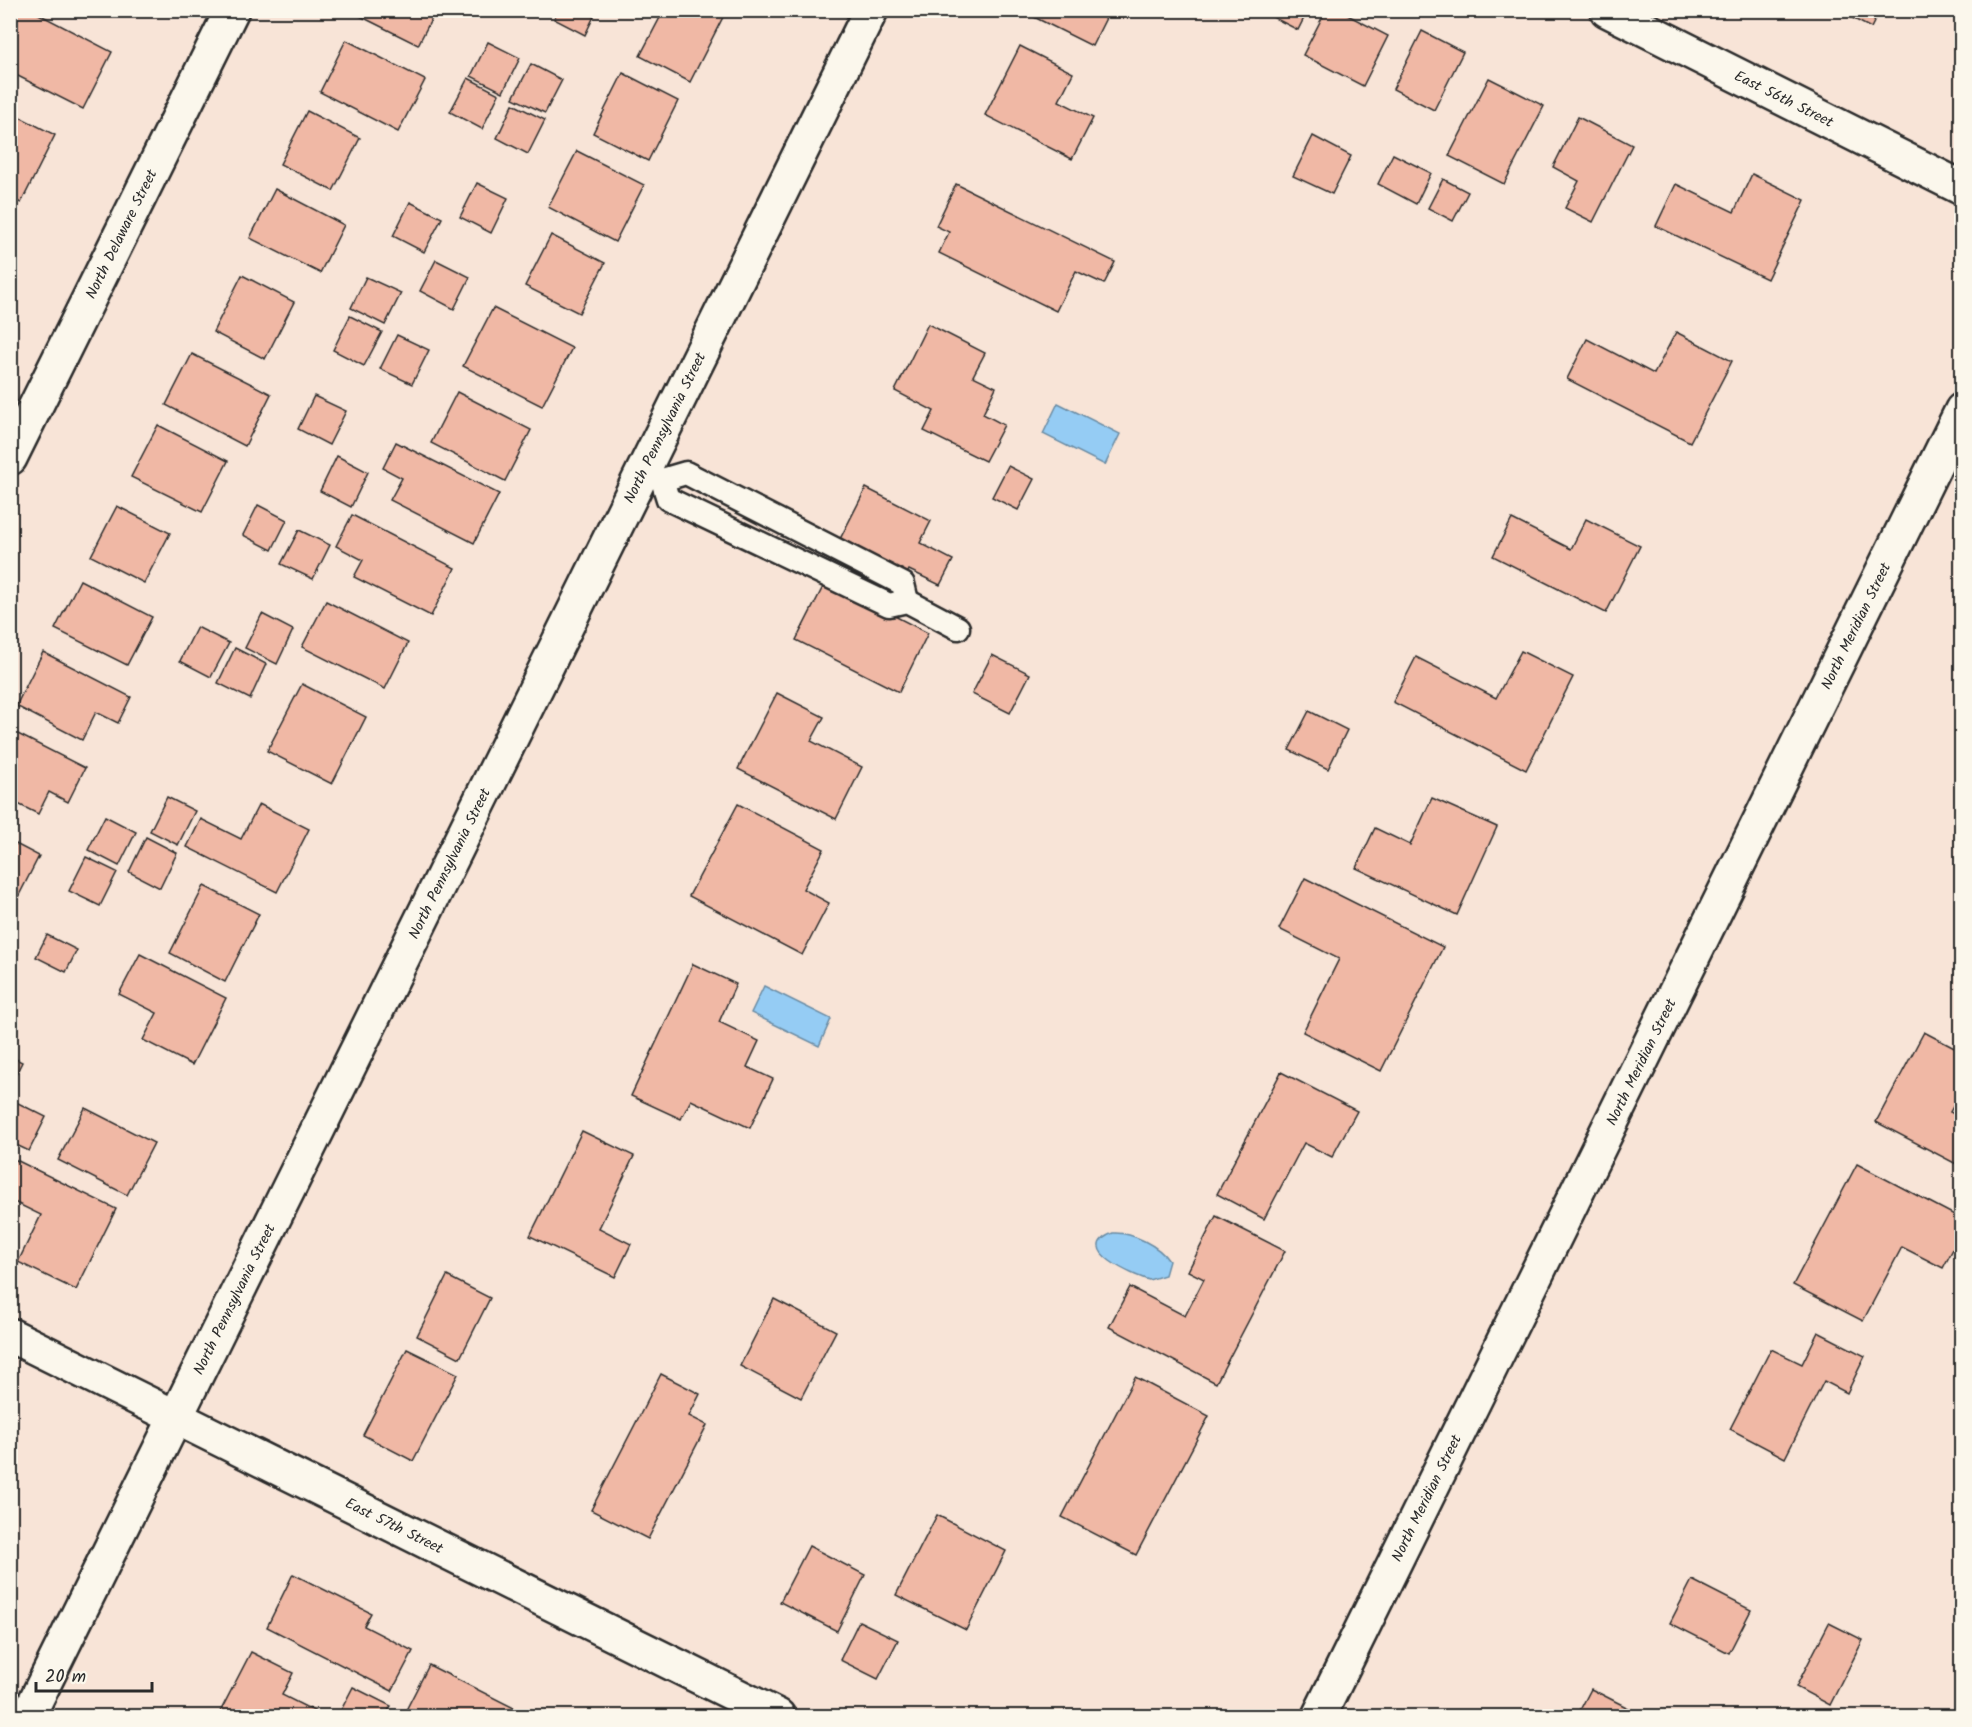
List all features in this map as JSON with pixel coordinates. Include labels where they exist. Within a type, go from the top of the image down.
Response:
[{"type":"street","name":"North Delaware Street","points":[[10,458],[232,10]]},
{"type":"street","name":"North Pennsylvania Street","points":[[28,1716],[176,1418],[653,475],[871,10]]},
{"type":"street","name":"East 56th Street","points":[[1607,10],[1962,188]]},
{"type":"street","name":"North Meridian Street","points":[[1319,1715],[1962,410]]},
{"type":"street","name":"East 57th Street","points":[[10,1335],[778,1716]]},
{"type":"lane","points":[[653,475],[686,473],[903,584],[907,601],[958,627]]},
{"type":"water","points":[[1058,403],[1120,434],[1105,465],[1043,434]]},
{"type":"water","points":[[764,986],[831,1019],[819,1046],[751,1013]]},
{"type":"water","points":[[1113,1233],[1136,1237],[1159,1250],[1169,1261],[1165,1275],[1149,1280],[1120,1268],[1110,1261],[1102,1254],[1099,1247],[1102,1239]]},
{"type":"building","points":[[19,10],[31,10],[112,52],[83,109],[10,72],[10,27]]},
{"type":"building","points":[[355,10],[436,10],[418,45],[354,13]]},
{"type":"building","points":[[558,10],[597,10],[585,35],[554,19]]},
{"type":"building","points":[[664,10],[709,10],[723,17],[690,82],[640,56]]},
{"type":"building","points":[[1027,10],[1110,10],[1092,46],[1026,13]]},
{"type":"building","points":[[1259,10],[1308,10],[1298,30]]},
{"type":"building","points":[[1326,10],[1338,10],[1388,36],[1363,86],[1303,55]]},
{"type":"building","points":[[1837,10],[1880,10],[1871,28]]},
{"type":"building","points":[[1422,31],[1463,52],[1434,110],[1393,89]]},
{"type":"building","points":[[346,40],[425,80],[398,132],[320,92]]},
{"type":"building","points":[[488,42],[520,58],[503,92],[471,76]]},
{"type":"building","points":[[1020,46],[1073,73],[1059,101],[1093,118],[1072,159],[985,115]]},
{"type":"building","points":[[531,64],[562,80],[545,113],[513,98]]},
{"type":"building","points":[[623,73],[678,101],[648,161],[593,133]]},
{"type":"building","points":[[468,78],[499,94],[482,129],[450,112]]},
{"type":"building","points":[[1489,78],[1544,106],[1504,184],[1449,156]]},
{"type":"building","points":[[513,104],[545,120],[528,154],[497,138]]},
{"type":"building","points":[[307,111],[360,138],[333,191],[280,164]]},
{"type":"building","points":[[10,112],[55,135],[21,203],[10,198]]},
{"type":"building","points":[[1578,117],[1632,145],[1593,222],[1565,208],[1579,181],[1553,167]]},
{"type":"building","points":[[1313,136],[1351,156],[1332,194],[1293,176]]},
{"type":"building","points":[[577,151],[644,185],[615,242],[548,207]]},
{"type":"building","points":[[1393,154],[1431,173],[1416,204],[1378,184]]},
{"type":"building","points":[[1752,174],[1805,200],[1767,279],[1656,226],[1676,184],[1734,212]]},
{"type":"building","points":[[1443,179],[1468,192],[1453,221],[1428,208]]},
{"type":"building","points":[[477,183],[508,198],[491,233],[460,217]]},
{"type":"building","points":[[956,184],[1115,262],[1104,284],[1076,271],[1056,311],[939,253],[949,232],[936,226]]},
{"type":"building","points":[[275,189],[344,225],[320,273],[250,238]]},
{"type":"building","points":[[410,202],[442,218],[424,252],[393,236]]},
{"type":"building","points":[[551,235],[605,263],[579,313],[525,286]]},
{"type":"building","points":[[436,260],[470,277],[454,309],[420,291]]},
{"type":"building","points":[[242,275],[294,302],[265,359],[213,332]]},
{"type":"building","points":[[366,277],[401,293],[385,325],[351,308]]},
{"type":"building","points":[[493,308],[572,348],[542,406],[463,366]]},
{"type":"building","points":[[350,316],[382,332],[364,366],[333,350]]},
{"type":"building","points":[[928,324],[985,353],[973,376],[996,387],[983,414],[1004,425],[985,461],[924,431],[934,411],[895,391]]},
{"type":"building","points":[[1676,332],[1732,361],[1690,442],[1567,379],[1587,339],[1654,374]]},
{"type":"building","points":[[397,335],[429,350],[412,384],[380,369]]},
{"type":"building","points":[[192,354],[271,394],[245,446],[166,405]]},
{"type":"building","points":[[457,392],[531,430],[505,481],[431,443]]},
{"type":"building","points":[[314,396],[346,411],[329,445],[298,429]]},
{"type":"building","points":[[158,425],[228,461],[202,512],[131,477]]},
{"type":"building","points":[[396,442],[499,494],[474,543],[390,500],[402,478],[383,468]]},
{"type":"building","points":[[337,456],[368,472],[351,507],[320,491]]},
{"type":"building","points":[[1008,466],[1034,479],[1018,510],[992,497]]},
{"type":"building","points":[[866,488],[931,521],[920,543],[953,560],[940,585],[909,570],[904,579],[837,545]]},
{"type":"building","points":[[258,505],[287,520],[272,550],[243,535]]},
{"type":"building","points":[[117,506],[170,533],[144,583],[91,556]]},
{"type":"building","points":[[352,515],[455,568],[431,616],[354,577],[363,560],[336,546]]},
{"type":"building","points":[[1512,519],[1571,549],[1586,519],[1640,546],[1606,613],[1493,556]]},
{"type":"building","points":[[299,530],[330,545],[313,579],[281,564]]},
{"type":"building","points":[[80,580],[152,617],[127,665],[55,629]]},
{"type":"building","points":[[826,581],[928,633],[899,692],[796,640]]},
{"type":"building","points":[[326,601],[408,643],[385,689],[302,647]]},
{"type":"building","points":[[262,614],[293,630],[277,664],[245,648]]},
{"type":"building","points":[[197,627],[229,643],[211,677],[180,661]]},
{"type":"building","points":[[235,648],[266,664],[250,699],[218,683]]},
{"type":"building","points":[[1521,651],[1573,677],[1526,770],[1393,702],[1416,657],[1496,698]]},
{"type":"building","points":[[43,652],[131,697],[118,723],[96,712],[82,740],[16,706]]},
{"type":"building","points":[[992,655],[1030,674],[1010,713],[972,694]]},
{"type":"building","points":[[302,684],[366,717],[332,784],[267,751]]},
{"type":"building","points":[[777,693],[824,717],[811,741],[862,767],[836,819],[738,769]]},
{"type":"building","points":[[1309,711],[1347,730],[1328,769],[1289,750]]},
{"type":"building","points":[[10,730],[85,768],[68,802],[49,792],[38,814],[10,800]]},
{"type":"building","points":[[167,797],[195,811],[178,845],[150,831]]},
{"type":"building","points":[[1432,798],[1497,827],[1457,915],[1356,868],[1375,828],[1410,845]]},
{"type":"building","points":[[259,804],[309,829],[277,892],[187,847],[201,819],[241,839]]},
{"type":"building","points":[[738,804],[824,849],[803,889],[829,903],[802,955],[689,896]]},
{"type":"building","points":[[105,816],[136,832],[119,866],[88,850]]},
{"type":"building","points":[[146,837],[177,853],[160,888],[129,872]]},
{"type":"building","points":[[10,841],[39,856],[15,903],[10,900]]},
{"type":"building","points":[[86,857],[117,872],[100,906],[69,891]]},
{"type":"building","points":[[1305,878],[1443,947],[1381,1071],[1303,1032],[1339,959],[1279,929]]},
{"type":"building","points":[[204,886],[259,914],[225,982],[170,953]]},
{"type":"building","points":[[47,935],[77,950],[66,972],[36,957]]},
{"type":"building","points":[[140,954],[226,998],[192,1065],[143,1040],[157,1013],[119,994]]},
{"type":"building","points":[[693,964],[736,984],[719,1022],[759,1041],[747,1067],[773,1079],[750,1128],[691,1100],[681,1119],[631,1096]]},
{"type":"building","points":[[1924,1032],[1962,1052],[1962,1091],[1950,1112],[1962,1118],[1962,1167],[1876,1122]]},
{"type":"building","points":[[10,1056],[22,1062],[10,1086]]},
{"type":"building","points":[[1281,1072],[1357,1111],[1332,1157],[1304,1143],[1264,1219],[1217,1194]]},
{"type":"building","points":[[14,1101],[46,1117],[29,1151],[10,1142],[10,1108]]},
{"type":"building","points":[[85,1108],[154,1143],[127,1195],[58,1160]]},
{"type":"building","points":[[582,1131],[634,1156],[599,1228],[631,1244],[615,1277],[530,1236]]},
{"type":"building","points":[[10,1157],[116,1209],[76,1290],[18,1262],[41,1215],[10,1200]]},
{"type":"building","points":[[1857,1164],[1962,1219],[1962,1232],[1943,1268],[1902,1247],[1863,1321],[1793,1285]]},
{"type":"building","points":[[1216,1216],[1285,1251],[1216,1383],[1109,1327],[1130,1287],[1185,1316],[1204,1279],[1188,1271]]},
{"type":"building","points":[[447,1276],[490,1298],[460,1358],[417,1336]]},
{"type":"building","points":[[774,1299],[836,1331],[801,1398],[740,1366]]},
{"type":"building","points":[[1818,1332],[1865,1356],[1847,1393],[1824,1381],[1785,1458],[1730,1429],[1771,1349],[1802,1364]]},
{"type":"building","points":[[407,1349],[458,1374],[413,1461],[363,1435]]},
{"type":"building","points":[[661,1374],[700,1394],[689,1416],[707,1425],[648,1539],[591,1510]]},
{"type":"building","points":[[1135,1377],[1209,1416],[1136,1555],[1062,1517]]},
{"type":"building","points":[[937,1515],[1006,1551],[966,1630],[896,1595]]},
{"type":"building","points":[[809,1546],[865,1575],[837,1631],[780,1602]]},
{"type":"building","points":[[293,1574],[371,1613],[364,1626],[413,1651],[392,1691],[267,1627]]},
{"type":"building","points":[[1692,1580],[1751,1610],[1729,1653],[1670,1623]]},
{"type":"building","points":[[859,1621],[898,1640],[878,1679],[840,1660]]},
{"type":"building","points":[[1829,1623],[1863,1640],[1830,1705],[1796,1687]]},
{"type":"building","points":[[251,1652],[293,1673],[282,1695],[324,1716],[219,1714]]},
{"type":"building","points":[[429,1665],[514,1708],[510,1716],[403,1716]]},
{"type":"building","points":[[353,1687],[391,1706],[385,1716],[338,1716]]},
{"type":"building","points":[[1591,1689],[1644,1716],[1577,1716]]}]
